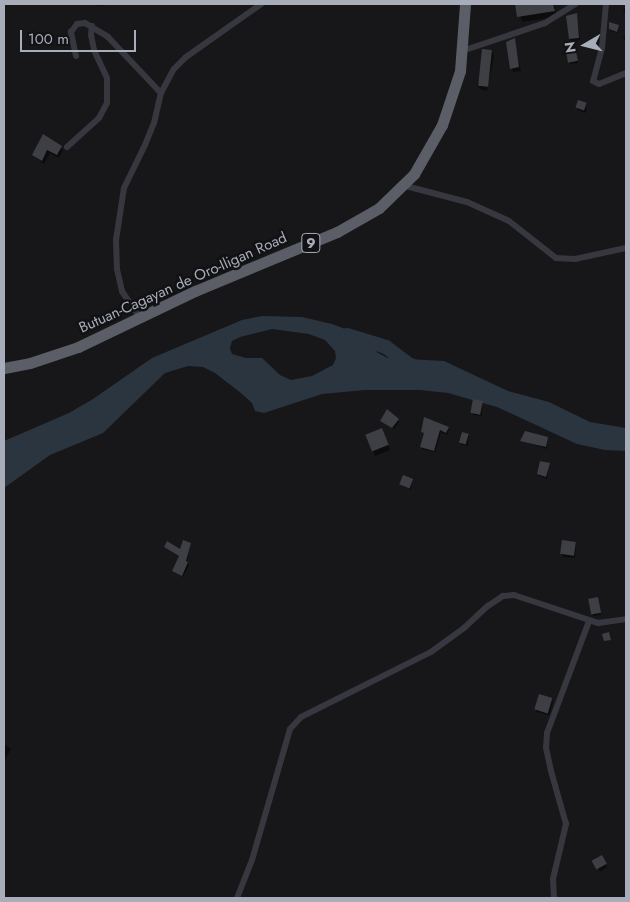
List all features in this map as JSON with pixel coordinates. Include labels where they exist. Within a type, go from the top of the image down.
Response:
[{"type":"highway","name":"Butuan-Cagayan de Oro-Iligan Road","points":[[4,368],[30,363],[70,350],[203,288],[337,232],[378,208],[402,186],[424,158],[442,125],[460,71],[465,4]]},
{"type":"street","points":[[140,318],[129,303],[117,269],[117,226],[124,188],[154,122],[161,93],[174,69],[186,57],[260,4]]},
{"type":"street","points":[[462,51],[545,23],[576,4]]},
{"type":"street","points":[[606,4],[602,48],[593,81],[599,84],[626,73]]},
{"type":"street","points":[[76,56],[71,35],[73,28],[81,23],[92,26],[108,37],[161,93]]},
{"type":"street","points":[[67,147],[99,118],[107,103],[107,78],[94,50],[91,35],[92,26]]},
{"type":"street","points":[[402,186],[467,202],[509,221],[556,258],[575,259],[626,248]]},
{"type":"street","points":[[237,898],[252,860],[290,729],[301,717],[431,652],[503,596],[514,595],[589,621],[609,623],[626,619]]},
{"type":"street","points":[[554,898],[554,873],[566,824],[546,748],[547,733],[589,621]]},
{"type":"shaded area","points":[[262,316],[302,317],[332,324],[353,332],[378,353],[388,358],[444,361],[508,391],[549,402],[590,422],[626,428],[626,451],[605,450],[577,444],[497,407],[448,393],[420,390],[365,390],[322,394],[264,413],[255,411],[252,403],[215,373],[203,367],[188,366],[165,373],[103,433],[50,455],[4,488],[4,441],[69,413],[93,399],[152,358],[242,320]],"holes":[[[272,329],[309,334],[325,340],[335,351],[336,358],[333,365],[312,376],[291,380],[280,375],[262,358],[246,358],[232,354],[230,348],[232,341],[240,337]]]},
{"type":"building","points":[[515,4],[553,4],[555,11],[517,17]]},
{"type":"building","points":[[577,13],[579,38],[569,39],[566,16]]},
{"type":"building","points":[[609,22],[619,25],[617,32],[609,29]]},
{"type":"building","points":[[515,38],[519,67],[510,69],[506,42]]},
{"type":"building","points":[[482,49],[492,50],[488,87],[478,86]]},
{"type":"building","points":[[576,51],[578,61],[568,63],[566,53]]},
{"type":"building","points":[[578,100],[587,103],[584,110],[576,108]]},
{"type":"building","points":[[43,134],[62,146],[57,155],[47,150],[42,161],[32,155]]},
{"type":"building","points":[[473,399],[483,401],[480,415],[470,413]]},
{"type":"building","points":[[387,409],[399,419],[392,428],[380,421]]},
{"type":"building","points":[[424,417],[449,427],[446,433],[440,430],[434,451],[420,447],[424,433],[421,432]]},
{"type":"building","points":[[382,428],[389,445],[372,451],[365,435]]},
{"type":"building","points":[[525,431],[548,437],[546,447],[520,441]]},
{"type":"building","points":[[462,432],[469,434],[466,445],[459,443]]},
{"type":"building","points":[[540,461],[550,463],[546,477],[537,474]]},
{"type":"building","points":[[403,475],[413,479],[409,488],[399,484]]},
{"type":"building","points":[[183,540],[191,543],[186,561],[188,562],[182,576],[172,571],[179,556],[164,547],[167,541],[180,549]]},
{"type":"building","points":[[562,540],[576,542],[574,556],[560,554]]},
{"type":"building","points":[[598,597],[601,613],[591,615],[588,599]]},
{"type":"building","points":[[609,632],[611,640],[604,641],[602,634]]},
{"type":"building","points":[[539,694],[552,698],[548,713],[534,709]]},
{"type":"building","points":[[602,855],[607,864],[596,870],[592,861]]},
{"type":"waterway","points":[[347,335],[386,347],[410,365],[419,368]]}]
